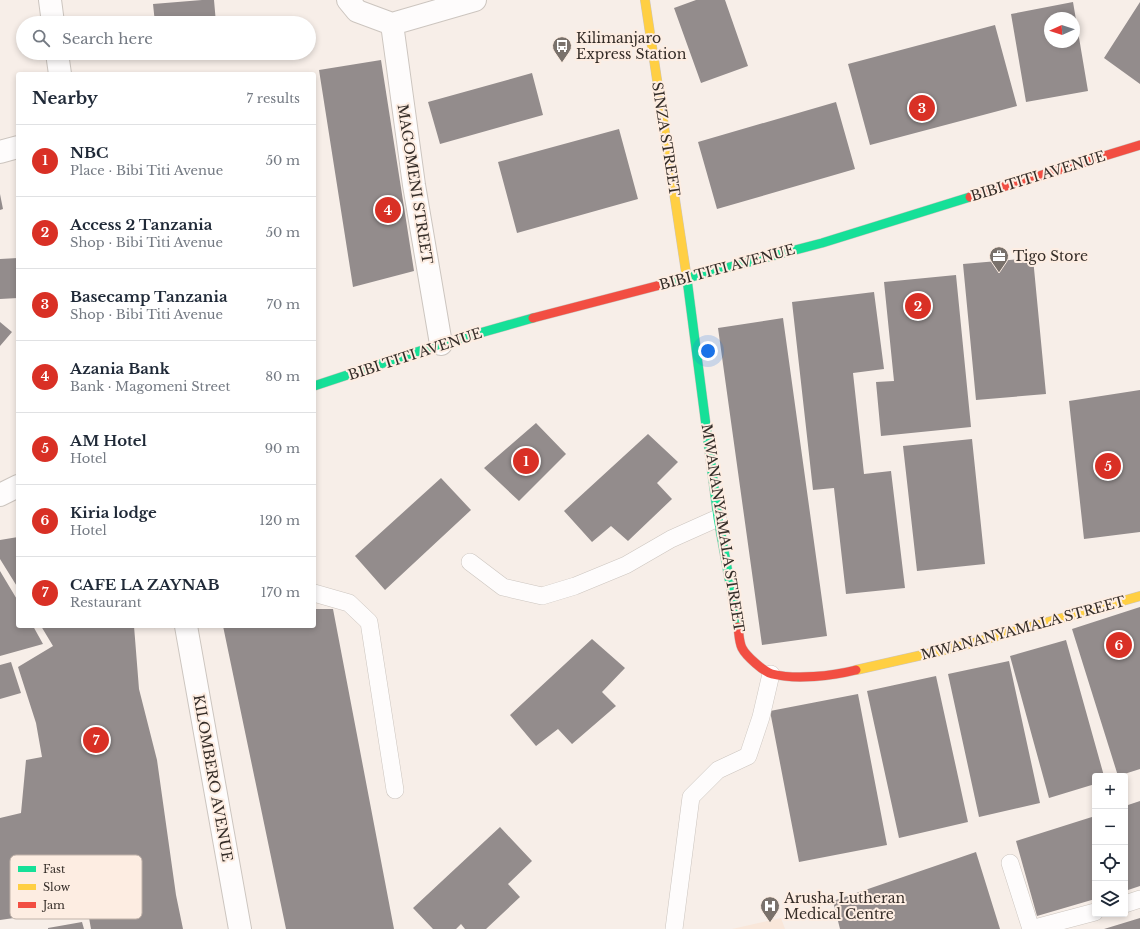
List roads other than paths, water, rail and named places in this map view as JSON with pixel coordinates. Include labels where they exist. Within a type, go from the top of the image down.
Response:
[{"type":"street","points":[[50,0],[52,16]]},
{"type":"street","points":[[348,0],[357,11],[392,24],[475,0]]},
{"type":"street","name":"SINZA STREET","points":[[645,0],[687,278]]},
{"type":"street","name":"MAGOMENI STREET","points":[[392,24],[414,185],[441,344]]},
{"type":"street","points":[[58,60],[60,72]]},
{"type":"street","name":"BIBI TITI AVENUE","points":[[316,385],[441,344],[547,314],[822,243],[1140,145]]},
{"type":"street","points":[[0,152],[16,148]]},
{"type":"street","name":"MWANANYAMALA STREET","points":[[687,278],[718,518],[742,648],[751,660],[771,674],[792,676],[836,675],[962,646],[1140,596]]},
{"type":"street","points":[[0,495],[16,487]]},
{"type":"street","name":"KILOMBERO AVENUE","points":[[186,628],[240,929]]},
{"type":"lane","points":[[470,562],[503,587],[542,596],[575,586],[626,565],[671,539],[718,518]]},
{"type":"lane","points":[[316,594],[349,603],[369,622],[395,790]]},
{"type":"lane","points":[[674,929],[691,797],[718,770],[748,756],[762,717],[771,674]]},
{"type":"lane","points":[[1010,863],[1031,929],[1092,913]]},
{"type":"lane","points":[[1128,903],[1140,900]]},
{"type":"place","name":"Kilimanjaro Express Station","points":[[562,63]]},
{"type":"place","name":"Basecamp Tanzania","points":[[922,108]]},
{"type":"place","name":"Azania Bank","points":[[388,210]]},
{"type":"place","name":"Tigo Store","points":[[999,273]]},
{"type":"place","name":"Access 2 Tanzania","points":[[918,306]]},
{"type":"place","name":"NBC","points":[[526,461]]},
{"type":"place","name":"AM Hotel","points":[[1108,466]]},
{"type":"place","name":"Kiria lodge","points":[[1119,645]]},
{"type":"place","name":"CAFE LA ZAYNAB","points":[[96,740]]},
{"type":"place","name":"Arusha Lutheran Medical Centre","points":[[770,923]]}]
